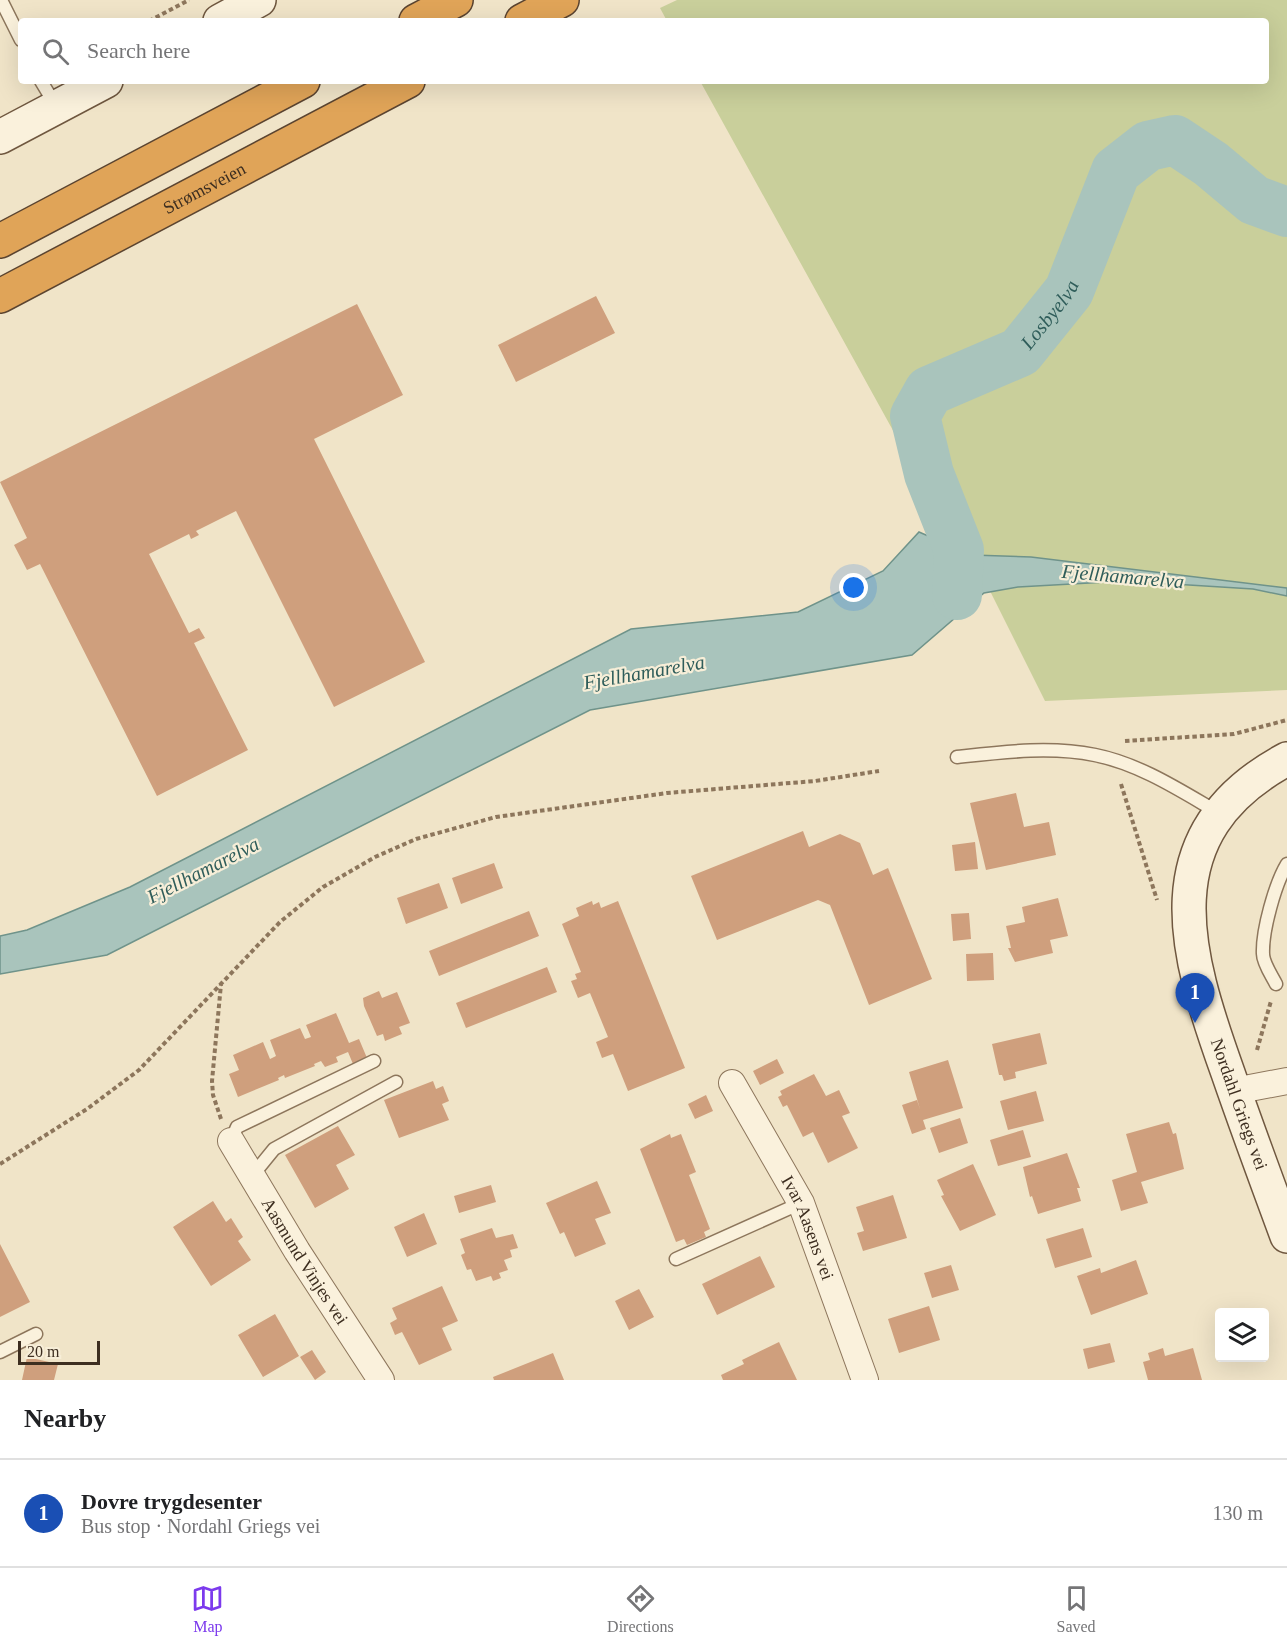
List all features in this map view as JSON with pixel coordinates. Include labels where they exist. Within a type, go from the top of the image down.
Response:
[{"type":"highway","points":[[422,18],[456,0]]},
{"type":"highway","points":[[528,18],[562,0]]},
{"type":"highway","points":[[0,241],[297,84]]},
{"type":"highway","name":"Strømsveien","points":[[0,297],[402,84]]},
{"type":"highway","points":[[0,308],[303,136]]},
{"type":"main road","points":[[226,18],[259,0]]},
{"type":"main road","points":[[0,137],[49,94],[93,84]]},
{"type":"main road","name":"Nordahl Griegs vei","points":[[1287,759],[1247,784],[1221,814],[1173,902],[1189,937],[1194,970],[1234,1091],[1287,1236]]},
{"type":"street","points":[[1234,1091],[1287,1081]]},
{"type":"street","name":"Ivar Aasens vei","points":[[732,1083],[801,1203],[866,1380]]},
{"type":"street","name":"Aasmund Vinjes vei","points":[[231,1141],[297,1251],[381,1380]]},
{"type":"lane","points":[[1,0],[18,34]]},
{"type":"lane","points":[[957,757],[1053,750],[1097,755],[1158,779],[1221,814]]},
{"type":"lane","points":[[1276,984],[1263,956],[1272,899],[1287,864]]},
{"type":"lane","points":[[231,1141],[237,1127],[374,1061]]},
{"type":"lane","points":[[252,1176],[274,1149],[396,1082]]},
{"type":"lane","points":[[676,1259],[801,1203]]},
{"type":"lane","points":[[0,1352],[36,1334]]},
{"type":"path","points":[[155,18],[189,0]]},
{"type":"path","points":[[1173,902],[1123,794],[1116,741],[1157,741],[1234,734],[1287,720]]},
{"type":"path","points":[[0,1164],[87,1109],[139,1070],[257,943],[323,887],[375,857],[455,826],[496,817],[615,799],[815,781],[879,771]]},
{"type":"path","points":[[221,982],[213,1088],[218,1112],[231,1141]]},
{"type":"path","points":[[1257,1050],[1276,984]]},
{"type":"green space","points":[[677,0],[1287,0],[1287,690],[1045,701],[972,555],[959,550],[702,84],[1269,84],[1269,18],[665,18],[660,8]]},
{"type":"water","name":"Fjellhamarelva","points":[[919,532],[972,555],[1031,557],[1287,588],[1287,596],[1253,589],[1125,581],[1018,587],[984,593],[912,655],[590,710],[107,955],[0,974],[0,936],[27,930],[130,887],[631,629],[798,612],[883,571]]},
{"type":"building","points":[[596,296],[615,333],[516,382],[498,345]]},
{"type":"building","points":[[357,304],[403,395],[314,439],[425,662],[334,707],[236,511],[196,531],[199,535],[191,539],[189,534],[149,554],[189,633],[199,628],[205,638],[194,643],[248,750],[157,796],[40,564],[27,570],[14,545],[27,538],[0,482]]},
{"type":"building","points":[[1016,793],[1024,827],[1049,822],[1056,855],[986,870],[970,803]]},
{"type":"building","points":[[803,831],[809,847],[840,834],[860,843],[873,875],[888,868],[932,979],[869,1005],[830,905],[818,900],[717,940],[691,876]]},
{"type":"building","points":[[975,842],[978,869],[955,871],[952,845]]},
{"type":"building","points":[[494,863],[503,888],[461,904],[452,878]]},
{"type":"building","points":[[439,883],[448,908],[406,924],[397,898]]},
{"type":"building","points":[[1058,898],[1068,936],[1050,940],[1053,953],[1015,962],[1008,948],[1011,948],[1006,926],[1025,922],[1022,907]]},
{"type":"building","points":[[592,901],[593,905],[599,902],[601,908],[618,901],[685,1068],[628,1091],[613,1054],[602,1058],[596,1042],[608,1037],[590,993],[578,998],[571,981],[577,979],[575,974],[581,972],[562,924],[579,916],[576,908]]},
{"type":"building","points":[[529,911],[539,936],[439,976],[429,951]]},
{"type":"building","points":[[969,913],[971,939],[953,941],[951,914]]},
{"type":"building","points":[[993,953],[994,980],[967,981],[966,954]]},
{"type":"building","points":[[547,967],[557,992],[466,1028],[456,1003]]},
{"type":"building","points":[[379,991],[382,998],[397,992],[410,1023],[399,1027],[402,1034],[385,1041],[383,1034],[377,1036],[364,1006],[363,998]]},
{"type":"building","points":[[336,1013],[349,1043],[359,1039],[367,1058],[353,1064],[348,1052],[336,1057],[338,1062],[325,1067],[321,1061],[314,1064],[315,1066],[285,1078],[284,1075],[278,1078],[279,1080],[238,1097],[229,1074],[239,1070],[233,1055],[263,1042],[270,1059],[276,1056],[270,1040],[300,1028],[305,1039],[311,1037],[306,1025]]},
{"type":"building","points":[[1040,1033],[1047,1064],[1015,1072],[1016,1078],[1004,1081],[1002,1075],[999,1075],[992,1044]]},
{"type":"building","points":[[777,1059],[784,1073],[760,1085],[753,1071]]},
{"type":"building","points":[[948,1060],[963,1108],[923,1120],[926,1129],[912,1134],[902,1105],[917,1100],[920,1109],[909,1072]]},
{"type":"building","points":[[814,1074],[826,1096],[839,1090],[850,1113],[842,1116],[858,1148],[828,1163],[813,1132],[803,1137],[787,1105],[783,1107],[778,1097],[782,1095],[780,1091]]},
{"type":"building","points":[[433,1081],[436,1089],[443,1086],[449,1101],[442,1104],[449,1120],[399,1138],[384,1100]]},
{"type":"building","points":[[1036,1091],[1044,1121],[1008,1130],[1000,1101]]},
{"type":"building","points":[[706,1095],[713,1111],[695,1119],[688,1104]]},
{"type":"building","points":[[960,1118],[968,1143],[939,1153],[930,1128]]},
{"type":"building","points":[[1169,1122],[1173,1134],[1176,1133],[1184,1169],[1141,1182],[1148,1203],[1121,1211],[1112,1180],[1137,1172],[1126,1134]]},
{"type":"building","points":[[338,1126],[355,1155],[336,1165],[349,1189],[315,1208],[285,1155]]},
{"type":"building","points":[[1023,1130],[1031,1157],[998,1166],[990,1140]]},
{"type":"building","points":[[670,1134],[671,1138],[681,1134],[696,1172],[689,1175],[710,1229],[704,1232],[706,1237],[687,1245],[684,1239],[676,1242],[640,1149]]},
{"type":"building","points":[[1067,1153],[1080,1188],[1077,1188],[1081,1201],[1038,1214],[1032,1196],[1030,1197],[1023,1167]]},
{"type":"building","points":[[973,1164],[996,1215],[960,1231],[941,1196],[944,1195],[937,1180]]},
{"type":"building","points":[[597,1181],[611,1213],[595,1219],[606,1244],[575,1257],[564,1232],[560,1234],[546,1203]]},
{"type":"building","points":[[491,1185],[496,1202],[459,1213],[454,1196]]},
{"type":"building","points":[[893,1195],[907,1238],[863,1251],[857,1233],[864,1231],[856,1207]]},
{"type":"building","points":[[213,1201],[226,1222],[231,1218],[243,1237],[238,1241],[251,1260],[211,1286],[173,1227]]},
{"type":"building","points":[[424,1213],[437,1244],[407,1257],[394,1227]]},
{"type":"building","points":[[492,1228],[496,1238],[513,1234],[518,1248],[510,1250],[512,1257],[504,1260],[508,1270],[499,1273],[501,1278],[493,1281],[491,1276],[476,1281],[471,1269],[467,1270],[461,1255],[465,1253],[460,1239]]},
{"type":"building","points":[[1083,1228],[1092,1257],[1055,1268],[1046,1239]]},
{"type":"building","points":[[0,1244],[30,1302],[0,1317]]},
{"type":"building","points":[[760,1256],[775,1287],[717,1315],[702,1284]]},
{"type":"building","points":[[1136,1260],[1148,1294],[1091,1315],[1077,1276],[1100,1268],[1101,1273]]},
{"type":"building","points":[[951,1265],[959,1290],[932,1298],[924,1273]]},
{"type":"building","points":[[442,1286],[458,1321],[442,1328],[452,1350],[419,1365],[402,1332],[395,1335],[390,1323],[397,1319],[392,1308]]},
{"type":"building","points":[[639,1289],[654,1317],[629,1330],[615,1301]]},
{"type":"building","points":[[929,1306],[940,1340],[899,1353],[888,1319]]},
{"type":"building","points":[[275,1314],[299,1356],[263,1377],[238,1335]]},
{"type":"building","points":[[779,1342],[797,1380],[723,1380],[721,1375],[744,1364],[742,1360]]},
{"type":"building","points":[[1110,1343],[1115,1362],[1088,1369],[1083,1349]]},
{"type":"building","points":[[1163,1348],[1165,1356],[1193,1348],[1202,1380],[1148,1380],[1143,1362],[1150,1360],[1148,1353]]},
{"type":"building","points":[[312,1350],[326,1372],[315,1380],[300,1357]]},
{"type":"building","points":[[553,1353],[564,1380],[494,1380],[493,1377]]},
{"type":"building","points":[[27,1357],[58,1364],[54,1380],[22,1380]]},
{"type":"waterway","name":"Losbyelva","points":[[957,595],[959,550],[929,474],[915,416],[929,391],[1020,352],[1069,291],[1116,171],[1148,146],[1175,140],[1211,164],[1254,200],[1287,212]]},
{"type":"place","name":"Dovre trygdesenter","points":[[1195,1023]]}]
